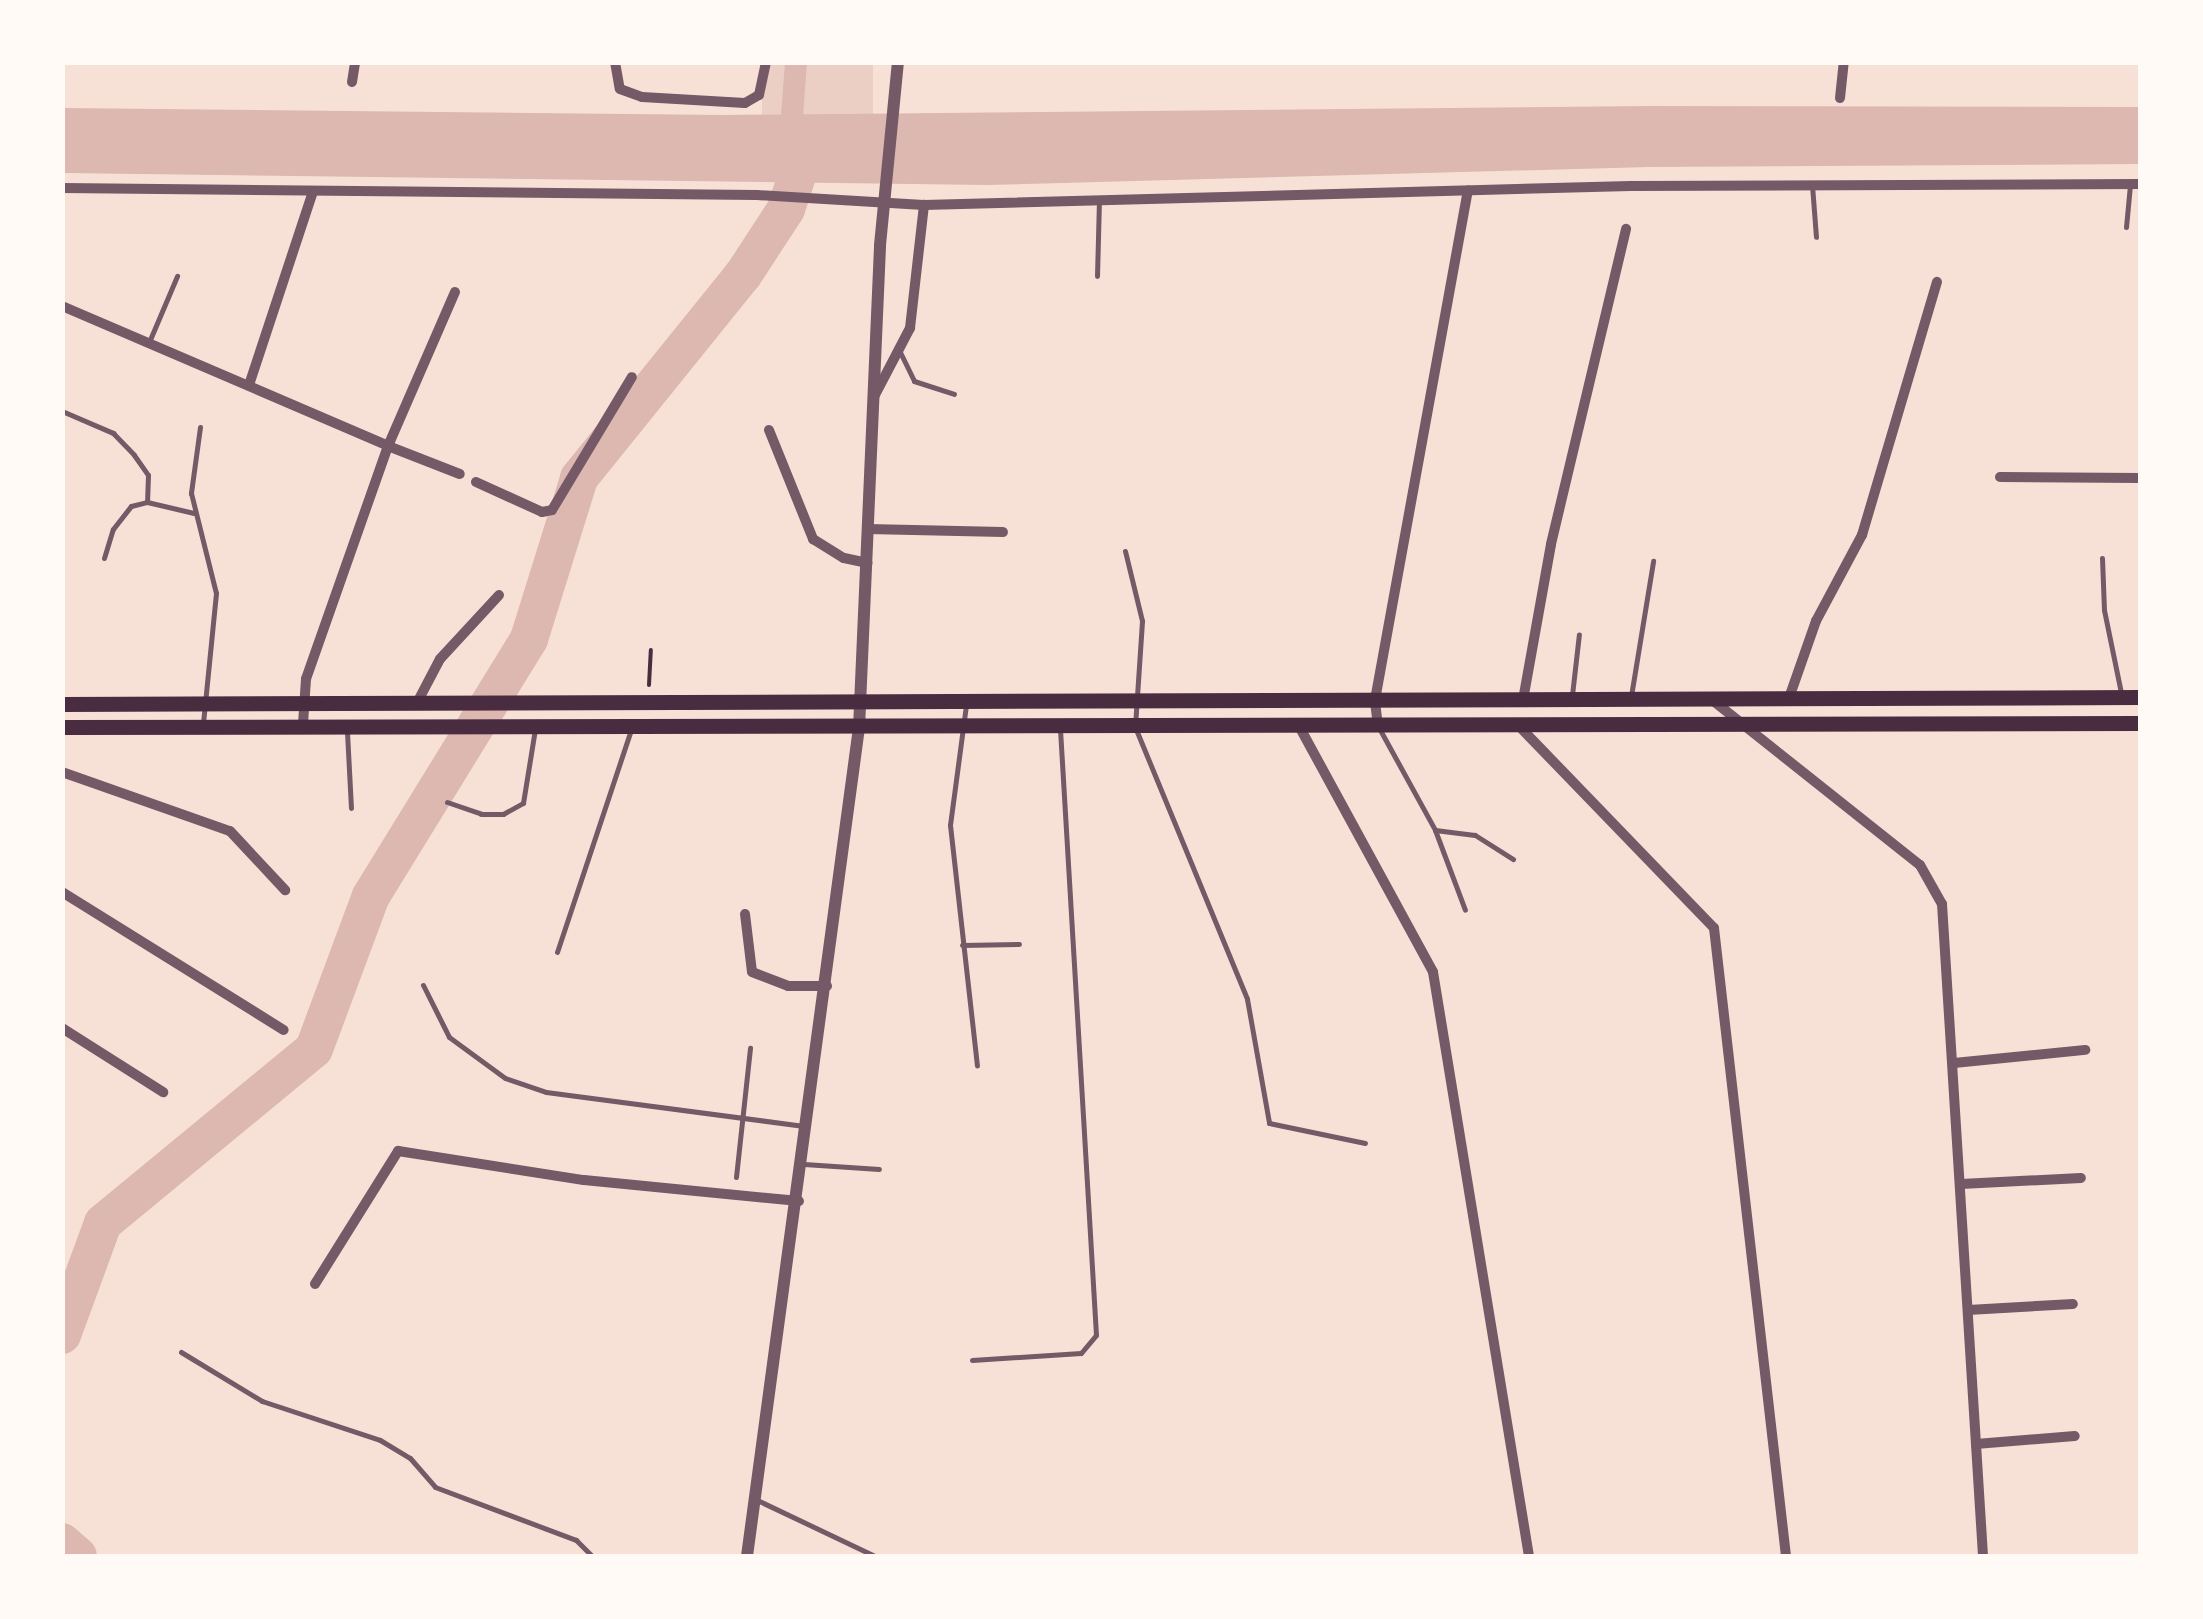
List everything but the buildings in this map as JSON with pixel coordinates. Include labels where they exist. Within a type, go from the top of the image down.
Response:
[{"type":"main road","points":[[67,702],[2140,697]]},
{"type":"main road","points":[[62,727],[444,722],[860,728],[2140,723]]},
{"type":"street","points":[[352,82],[355,62]]},
{"type":"street","points":[[615,62],[620,89],[745,103],[759,95],[766,62]]},
{"type":"street","points":[[748,1556],[800,1201],[860,728],[880,246],[898,62]]},
{"type":"street","points":[[1840,98],[1844,62]]},
{"type":"street","points":[[62,188],[776,196],[924,206],[1468,190],[2135,184]]},
{"type":"street","points":[[1378,726],[1376,700],[1468,190]]},
{"type":"street","points":[[249,385],[313,192]]},
{"type":"street","points":[[874,396],[900,352],[914,310],[924,206]]},
{"type":"street","points":[[1523,700],[1552,544],[1626,230]]},
{"type":"street","points":[[1789,698],[1816,621],[1862,535],[1937,282]]},
{"type":"street","points":[[304,724],[303,700],[388,446],[456,292]]},
{"type":"street","points":[[62,306],[460,474]]},
{"type":"street","points":[[476,482],[542,512],[552,510],[632,376]]},
{"type":"street","points":[[768,430],[813,539],[844,558],[867,563]]},
{"type":"street","points":[[2000,478],[2140,478]]},
{"type":"street","points":[[868,529],[1004,532]]},
{"type":"street","points":[[420,699],[440,660],[499,595]]},
{"type":"street","points":[[1711,699],[1736,724],[1935,881],[1942,904],[1954,1062],[1983,1556]]},
{"type":"street","points":[[640,724],[648,701]]},
{"type":"street","points":[[1518,725],[1714,928],[1786,1556]]},
{"type":"street","points":[[1299,726],[1434,972],[1529,1556]]},
{"type":"street","points":[[62,772],[230,831],[285,890]]},
{"type":"street","points":[[62,892],[284,1030]]},
{"type":"street","points":[[744,914],[752,972],[788,986],[827,986]]},
{"type":"street","points":[[62,1028],[164,1092]]},
{"type":"street","points":[[1954,1062],[2085,1050]]},
{"type":"street","points":[[315,1284],[398,1150],[584,1180],[800,1201]]},
{"type":"street","points":[[1961,1184],[2081,1178]]},
{"type":"street","points":[[1968,1310],[2072,1304]]},
{"type":"street","points":[[1976,1444],[2075,1436]]},
{"type":"lane","points":[[2126,227],[2135,184]]},
{"type":"lane","points":[[1812,185],[1816,237]]},
{"type":"lane","points":[[1097,276],[1100,200]]},
{"type":"lane","points":[[149,342],[177,276]]},
{"type":"lane","points":[[900,352],[914,381],[954,394]]},
{"type":"lane","points":[[62,412],[124,444],[148,476],[148,502]]},
{"type":"lane","points":[[200,427],[194,513],[216,593],[203,724]]},
{"type":"lane","points":[[104,558],[120,516],[148,502],[194,513]]},
{"type":"lane","points":[[1125,551],[1142,621],[1135,727],[1247,999],[1269,1123],[1365,1143]]},
{"type":"lane","points":[[2102,558],[2104,610],[2122,697]]},
{"type":"lane","points":[[1631,699],[1653,561]]},
{"type":"lane","points":[[1572,699],[1579,634]]},
{"type":"lane","points":[[966,702],[950,825],[977,1066]]},
{"type":"lane","points":[[346,723],[352,808]]},
{"type":"lane","points":[[446,802],[481,814],[502,814],[523,803],[535,723]]},
{"type":"lane","points":[[557,952],[640,724]]},
{"type":"lane","points":[[1378,726],[1436,830],[1465,910]]},
{"type":"lane","points":[[972,1360],[1081,1354],[1096,1335],[1060,727]]},
{"type":"lane","points":[[1436,830],[1475,834],[1512,859]]},
{"type":"lane","points":[[962,944],[1019,944]]},
{"type":"lane","points":[[423,985],[449,1038],[504,1078],[546,1092],[809,1127]]},
{"type":"lane","points":[[736,1177],[750,1048]]},
{"type":"lane","points":[[804,1164],[879,1169]]},
{"type":"lane","points":[[181,1352],[262,1401],[380,1440],[410,1458],[435,1487],[576,1540],[592,1556]]},
{"type":"lane","points":[[754,1499],[875,1556]]},
{"type":"path","points":[[648,701],[651,650]]},
{"type":"shaded area","points":[[762,63],[873,63],[873,115],[762,115]]},
{"type":"shaded area","points":[[1649,106],[2140,107],[2140,164],[1649,167],[987,185],[63,173],[63,108],[724,115]]},
{"type":"waterway","points":[[790,144],[796,62]]},
{"type":"waterway","points":[[62,1335],[103,1223],[314,1049],[371,896],[529,639],[579,478],[743,275],[786,209],[807,146]]},
{"type":"waterway","points":[[62,1542],[78,1556]]}]
